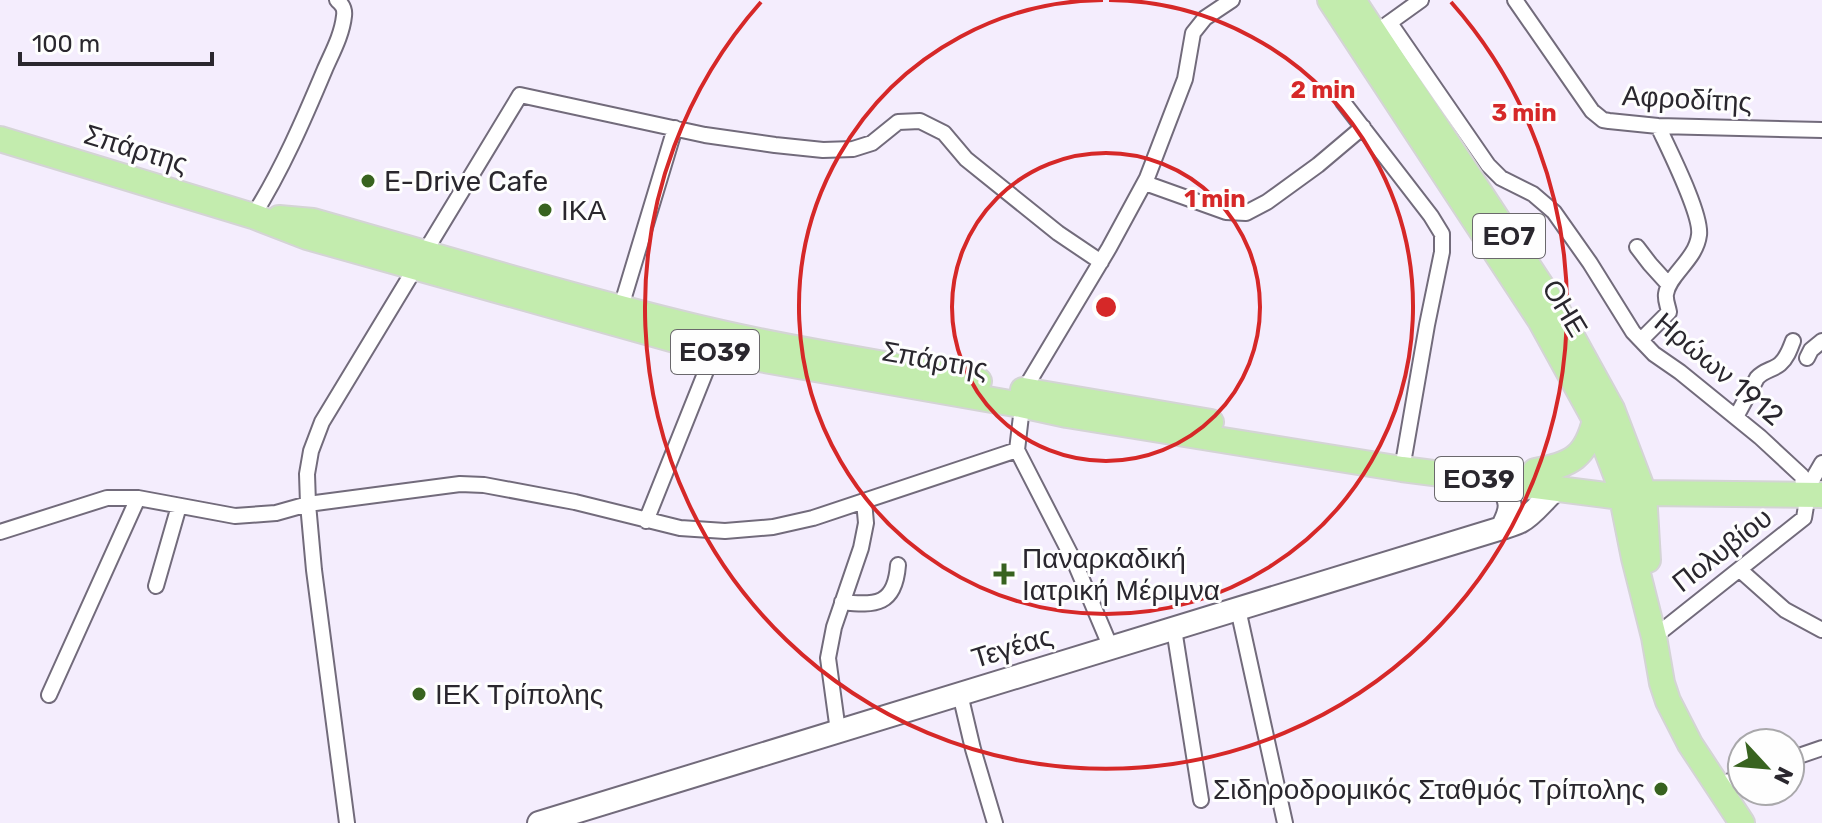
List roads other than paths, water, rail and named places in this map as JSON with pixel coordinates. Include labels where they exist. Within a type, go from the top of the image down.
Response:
[{"type":"main road","name":"ΟΗΕ","points":[[1330,0],[1375,33],[1540,320],[1595,420],[1628,491]]},
{"type":"main road","name":"ΟΗΕ","points":[[1353,0],[1558,311],[1612,409],[1628,491]]},
{"type":"main road","name":"Σπάρτης","points":[[0,139],[253,216],[313,221],[421,261],[714,351],[1023,397]]},
{"type":"main road","name":"Σπάρτης","points":[[421,261],[767,343],[1023,397],[1095,420],[1403,461],[1535,471],[1628,491]]},
{"type":"main road","points":[[1535,471],[1556,468],[1574,459],[1586,445],[1595,420]]},
{"type":"main road","name":"Σπάρτης","points":[[1403,461],[1500,482],[1556,489],[1628,491]]},
{"type":"main road","points":[[1500,482],[1510,498],[1511,508],[1502,528]]},
{"type":"main road","name":"Τεγέας","points":[[539,823],[1502,528],[1529,516],[1556,489]]},
{"type":"main road","name":"ΕΟ39","points":[[1628,491],[1813,494]]},
{"type":"main road","name":"ΕΟ7","points":[[1628,491],[1662,683],[1668,701],[1690,744],[1742,823]]},
{"type":"street","points":[[1111,648],[1075,563],[1017,450],[1023,397],[1145,183],[1185,79],[1193,33],[1205,18],[1232,0]]},
{"type":"street","points":[[1375,33],[1421,0]]},
{"type":"street","name":"Αφροδίτης","points":[[1515,0],[1584,99],[1598,116],[1609,121],[1658,126],[1822,130]]},
{"type":"street","points":[[253,216],[269,190],[335,48],[344,4]]},
{"type":"street","name":"Ηρώων 1912","points":[[1375,33],[1488,165],[1501,178],[1533,194],[1554,212],[1611,294],[1633,332],[1654,354],[1736,417],[1802,476],[1813,494]]},
{"type":"street","points":[[347,823],[314,570],[307,474],[311,451],[322,422],[520,95],[705,135],[823,150],[853,149],[872,143],[898,122],[920,121],[944,133],[966,159],[1058,233],[1101,262]]},
{"type":"street","points":[[1343,102],[1442,234],[1442,252],[1403,461]]},
{"type":"street","points":[[1641,340],[1669,312],[1666,295],[1669,285],[1691,257],[1699,232],[1683,180],[1658,126]]},
{"type":"street","points":[[1145,183],[1226,212],[1246,213],[1267,202],[1318,165],[1363,127]]},
{"type":"street","points":[[621,307],[675,128]]},
{"type":"street","points":[[1637,247],[1669,285]]},
{"type":"street","points":[[1736,417],[1757,378],[1779,365],[1793,341]]},
{"type":"street","points":[[1807,358],[1822,341]]},
{"type":"street","points":[[646,521],[714,351]]},
{"type":"street","points":[[0,532],[107,498],[138,498],[235,516],[276,513],[308,504],[460,484],[575,502],[680,528],[725,531],[773,527],[813,518],[1017,450]]},
{"type":"street","points":[[1813,494],[1822,463]]},
{"type":"street","name":"Πολυβίου","points":[[1654,637],[1804,518],[1813,494]]},
{"type":"street","points":[[49,695],[138,498]]},
{"type":"street","points":[[838,731],[828,658],[834,627],[861,548],[866,523],[864,501]]},
{"type":"street","points":[[156,586],[179,506]]},
{"type":"street","points":[[842,602],[870,605],[885,598],[895,585],[898,565]]},
{"type":"street","points":[[1740,570],[1785,610],[1822,630]]},
{"type":"street","points":[[1238,609],[1285,823]]},
{"type":"street","points":[[1174,629],[1201,800]]},
{"type":"street","points":[[960,694],[995,823]]},
{"type":"street","points":[[1718,786],[1726,783]]},
{"type":"place","name":"E-Drive Cafe","points":[[368,181]]},
{"type":"place","name":"ΙΚΑ","points":[[545,210]]},
{"type":"place","name":"Παναρκαδική Ιατρική Μέριμνα","points":[[1004,574]]},
{"type":"place","name":"ΙΕΚ Τρίπολης","points":[[419,694]]},
{"type":"place","name":"Σιδηροδρομικός Σταθμός Τρίπολης","points":[[1661,789]]}]
